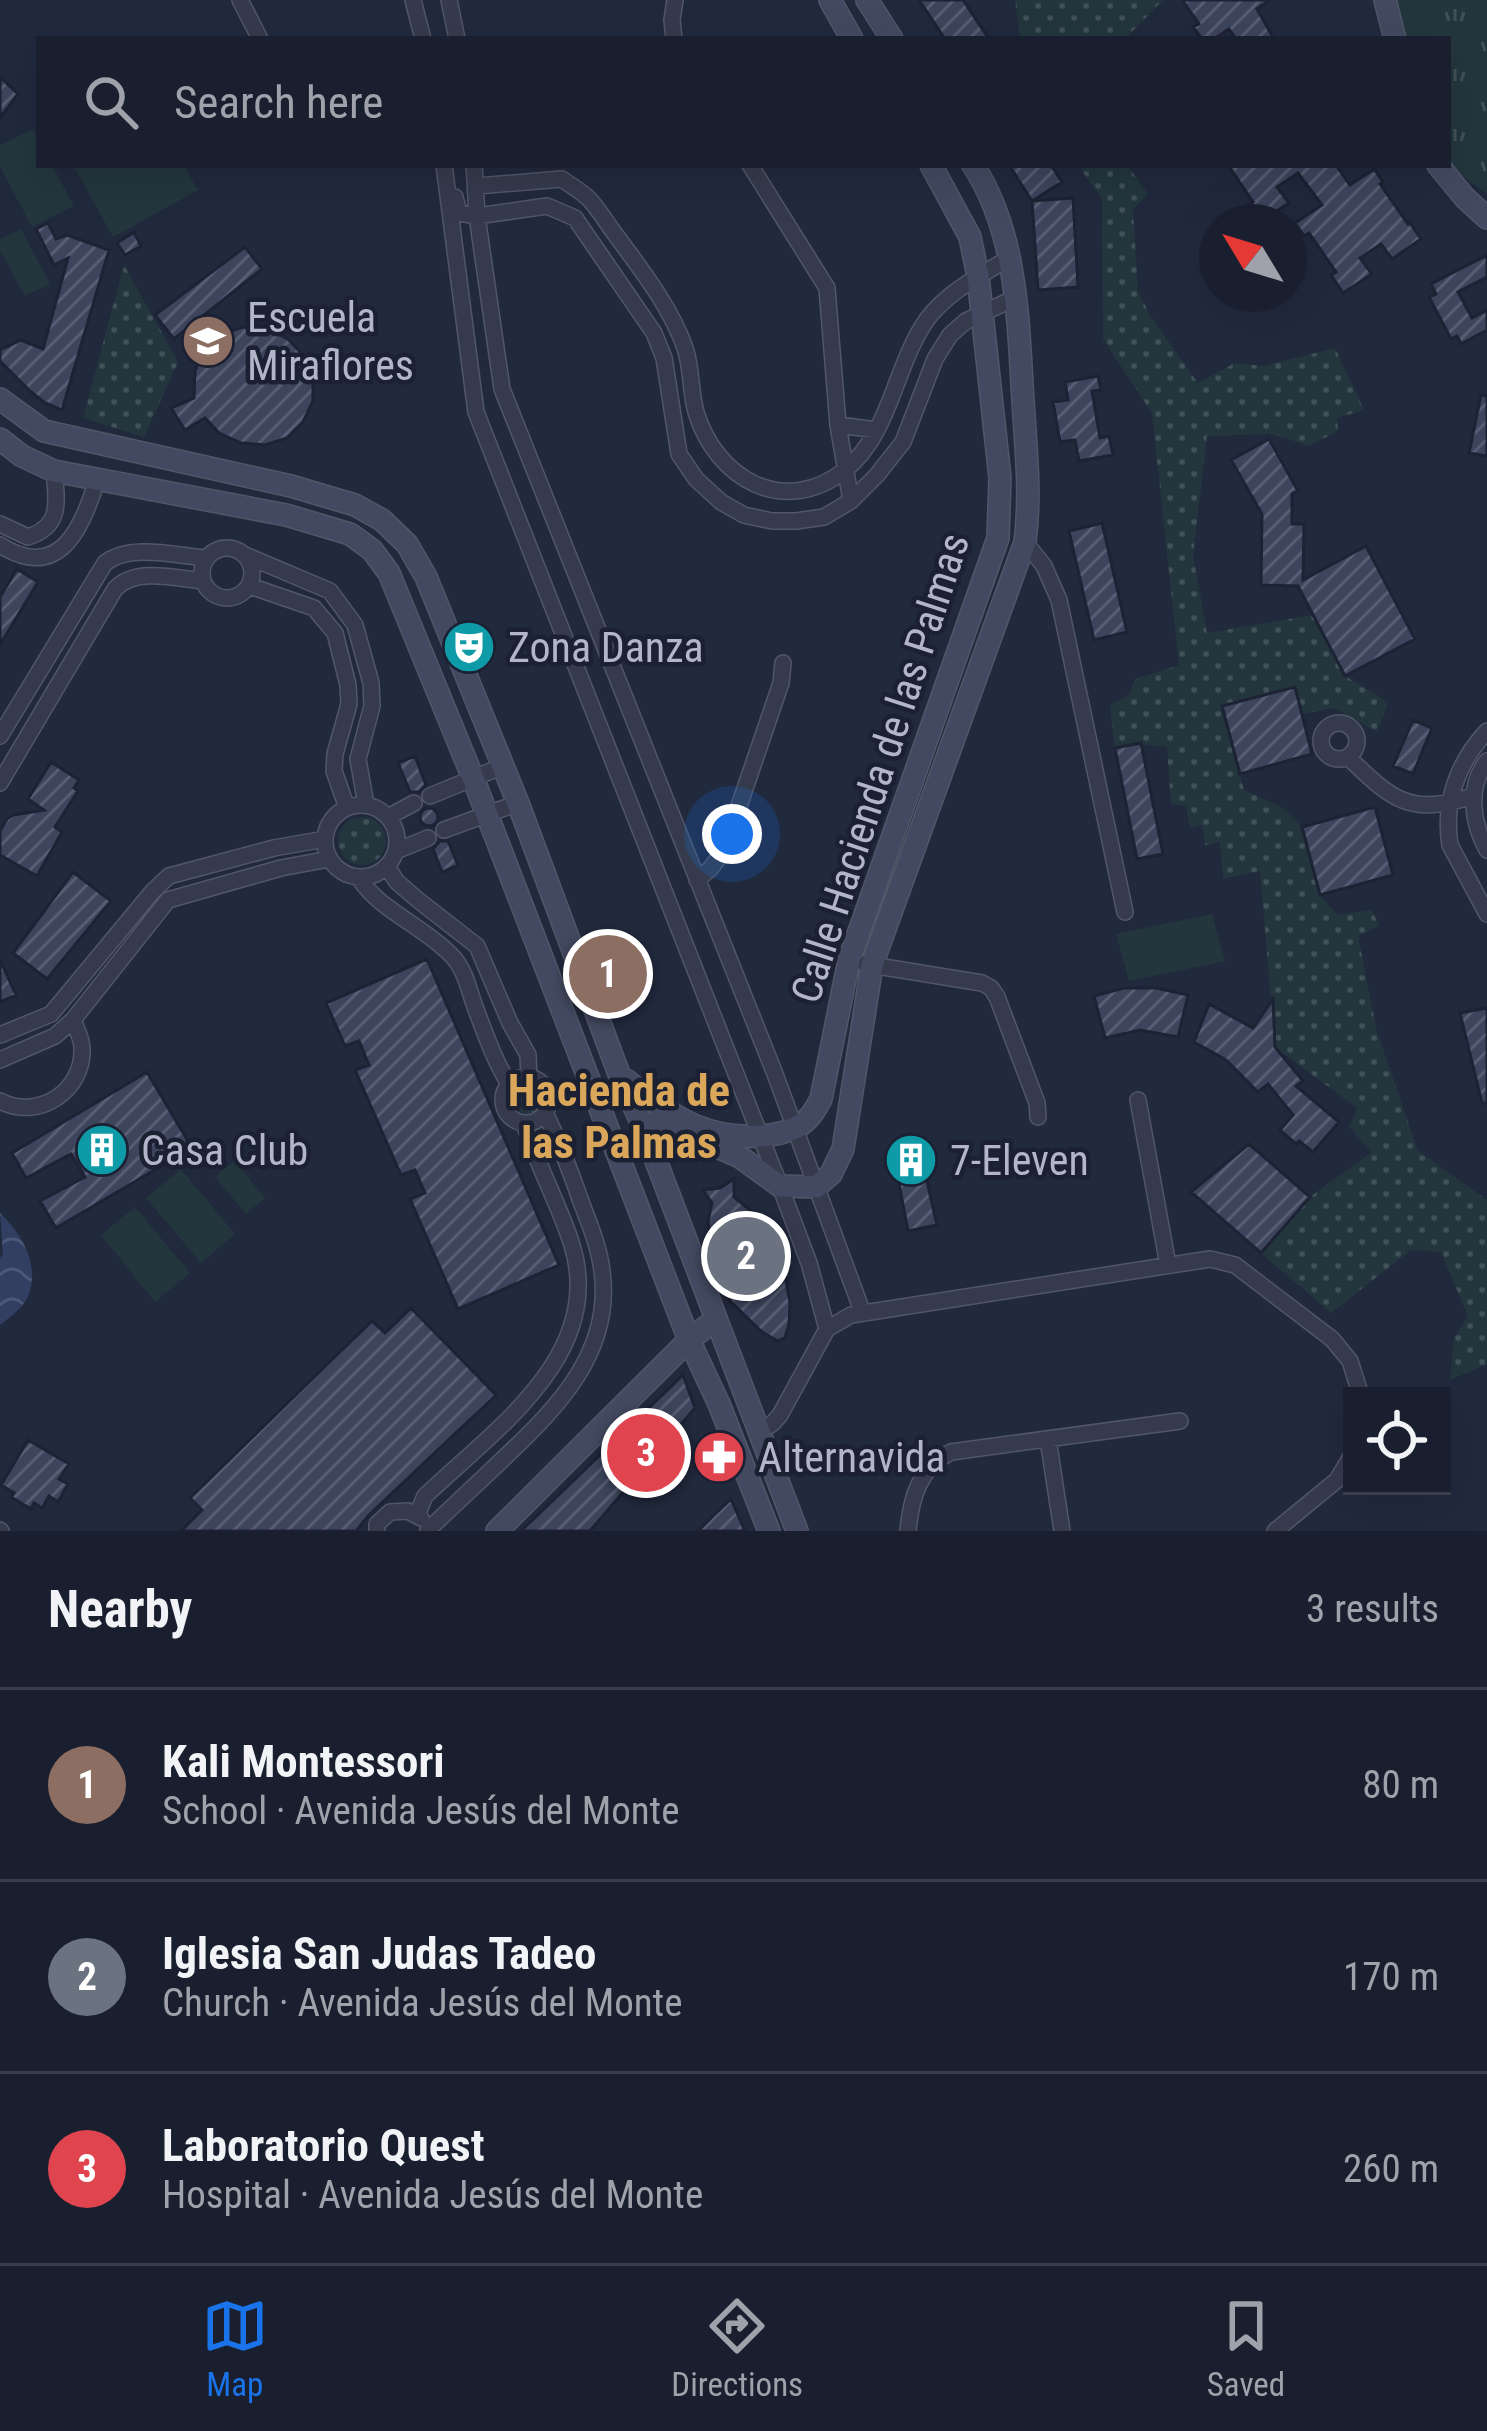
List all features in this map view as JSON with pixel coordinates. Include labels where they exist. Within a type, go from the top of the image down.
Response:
[{"type":"main road","points":[[830,0],[850,36]]},
{"type":"main road","points":[[866,0],[890,36]]},
{"type":"main road","points":[[1384,0],[1394,36]]},
{"type":"main road","name":"Calle Hacienda de las Palmas","points":[[795,1128],[821,1099],[849,960],[998,538],[1000,478],[978,276],[970,237],[934,168]]},
{"type":"main road","name":"Calle Hacienda de las Palmas","points":[[816,1187],[831,1174],[843,1149],[872,965],[1025,542],[1028,472],[1015,298],[1000,219],[975,168]]},
{"type":"main road","points":[[1441,168],[1487,218]]},
{"type":"main road","points":[[0,399],[44,431],[291,486],[355,505],[382,520],[407,544],[426,577],[518,803],[797,1531]]},
{"type":"main road","points":[[0,439],[54,472],[286,515],[350,534],[372,550],[389,572],[689,1340],[769,1531]]},
{"type":"main road","points":[[940,699],[965,709]]},
{"type":"main road","points":[[619,1074],[657,1104],[715,1132],[760,1136],[795,1128]]},
{"type":"main road","points":[[642,1124],[676,1129],[740,1157],[780,1186],[816,1187]]},
{"type":"main road","points":[[497,1531],[689,1340],[715,1320]]},
{"type":"street","points":[[240,0],[258,36]]},
{"type":"street","points":[[413,0],[423,36]]},
{"type":"street","points":[[449,0],[456,36]]},
{"type":"street","points":[[674,36],[675,0]]},
{"type":"street","points":[[445,168],[476,412],[780,1186],[827,1329]]},
{"type":"street","points":[[446,168],[459,213],[477,216],[547,206],[575,218],[654,333],[664,358],[679,454],[721,502],[744,515],[796,521],[824,517],[851,501],[903,442],[935,359],[950,335],[966,320],[1015,298]]},
{"type":"street","points":[[474,168],[502,389],[795,1128],[862,1311]]},
{"type":"street","points":[[752,168],[827,288],[838,425],[851,501]]},
{"type":"street","points":[[477,186],[561,172],[589,198],[656,290],[686,349],[695,411],[714,452],[742,479],[769,490],[802,491],[822,485],[863,452],[877,430],[910,348],[929,318],[952,292],[1009,258]]},
{"type":"street","points":[[910,348],[935,359]]},
{"type":"street","points":[[902,370],[927,378]]},
{"type":"street","points":[[838,425],[877,430]]},
{"type":"street","points":[[0,524],[28,538],[45,530],[56,512],[54,472]]},
{"type":"street","points":[[0,545],[26,558],[52,555],[79,525],[97,480]]},
{"type":"street","points":[[1025,542],[1045,566],[1059,600],[1125,912]]},
{"type":"street","points":[[245,555],[253,575],[250,586],[239,596],[224,599],[211,593],[203,580],[203,565],[218,550],[232,548],[330,591],[355,625],[372,706],[358,759],[366,805]]},
{"type":"street","points":[[0,736],[105,563],[130,552],[207,558]]},
{"type":"street","points":[[0,783],[125,579],[203,580]]},
{"type":"street","points":[[250,586],[314,608],[334,633],[348,685],[349,704],[334,771],[346,808]]},
{"type":"street","points":[[697,880],[724,850],[781,682],[782,664]]},
{"type":"street","points":[[1487,731],[1463,761],[1449,803],[1450,844],[1487,914]]},
{"type":"street","points":[[1348,757],[1378,786],[1407,803],[1427,808],[1473,796]]},
{"type":"street","points":[[1487,761],[1473,796],[1478,834],[1487,850]]},
{"type":"street","points":[[388,817],[503,766]]},
{"type":"street","points":[[396,851],[518,803]]},
{"type":"street","points":[[366,805],[388,817],[396,833],[396,851],[387,867],[358,878],[341,872],[329,859],[325,839],[331,821],[346,808],[366,805]]},
{"type":"street","points":[[0,1035],[51,1014],[170,876],[325,839]]},
{"type":"street","points":[[0,1060],[55,1036],[73,1019],[168,900],[329,859]]},
{"type":"street","points":[[387,867],[418,900],[477,946],[528,1054],[529,1077]]},
{"type":"street","points":[[358,878],[368,892],[454,957],[508,1084]]},
{"type":"street","points":[[849,960],[991,988],[1037,1103],[1038,1117]]},
{"type":"street","points":[[0,1101],[11,1107],[39,1107],[63,1095],[79,1072],[82,1045],[73,1019]]},
{"type":"street","points":[[417,1515],[425,1496],[540,1383],[574,1326],[578,1282],[573,1247],[524,1124],[503,1106],[508,1084],[529,1077],[545,1087],[549,1105],[545,1114],[524,1124]]},
{"type":"street","points":[[1138,1100],[1168,1265]]},
{"type":"street","points":[[377,1531],[377,1524],[390,1512],[408,1510],[428,1530],[560,1402],[597,1340],[603,1276],[598,1251],[560,1142],[545,1114]]},
{"type":"street","points":[[809,1263],[826,1263],[839,1252]]},
{"type":"street","points":[[758,1432],[780,1415],[827,1329],[862,1311],[1210,1259],[1235,1265],[1332,1339],[1350,1361],[1358,1387]]},
{"type":"street","points":[[908,1531],[912,1499],[924,1472],[951,1452],[1180,1420]]},
{"type":"street","points":[[1048,1439],[1062,1531]]},
{"type":"street","points":[[1275,1531],[1343,1470]]},
{"type":"green space","points":[[1015,0],[1162,1],[1128,36],[1020,36]]},
{"type":"green space","points":[[1394,0],[1487,0],[1487,194],[1451,166],[1451,36],[1403,36]]},
{"type":"green space","points":[[33,129],[36,168],[54,168],[74,206],[32,227],[0,167],[0,145]]},
{"type":"green space","points":[[75,168],[186,168],[197,189],[204,187],[113,237]]},
{"type":"green space","points":[[1080,168],[1129,168],[1148,194],[1133,209],[1138,291],[1198,383],[1235,363],[1263,366],[1335,348],[1364,410],[1337,418],[1338,431],[1309,446],[1273,434],[1207,436],[1193,555],[1207,633],[1313,615],[1345,676],[1388,702],[1377,732],[1335,708],[1302,714],[1294,687],[1222,707],[1244,790],[1283,808],[1302,827],[1320,895],[1337,915],[1372,910],[1379,926],[1358,936],[1377,1032],[1418,1151],[1487,1200],[1487,1364],[1450,1380],[1454,1338],[1468,1316],[1441,1252],[1411,1250],[1331,1313],[1261,1253],[1310,1197],[1372,1152],[1349,1127],[1357,1108],[1275,1047],[1260,871],[1223,879],[1220,842],[1205,845],[1202,825],[1190,828],[1186,806],[1171,804],[1167,747],[1115,748],[1110,706],[1128,695],[1136,679],[1179,665],[1152,413],[1103,339],[1102,199]]},
{"type":"green space","points":[[21,229],[50,284],[25,296],[0,250],[0,239]]},
{"type":"green space","points":[[124,265],[178,362],[144,437],[83,418]]},
{"type":"green space","points":[[362,817],[379,824],[386,841],[379,858],[362,865],[345,858],[338,841],[345,824]]},
{"type":"green space","points":[[1212,914],[1225,961],[1129,981],[1116,934]]},
{"type":"green space","points":[[529,1082],[540,1087],[545,1098],[540,1109],[529,1114],[518,1109],[513,1098],[518,1087]]},
{"type":"green space","points":[[234,1161],[265,1198],[246,1214],[215,1177]]},
{"type":"green space","points":[[181,1169],[235,1234],[201,1263],[146,1198]]},
{"type":"green space","points":[[135,1207],[190,1273],[155,1302],[101,1235]]},
{"type":"water","points":[[0,1213],[22,1240],[32,1273],[26,1300],[0,1325],[3,1254]]},
{"type":"building","points":[[919,0],[963,0],[987,36],[943,36]]},
{"type":"building","points":[[1182,0],[1270,0],[1257,9],[1272,36],[1234,36],[1229,29],[1218,36],[1200,36],[1193,27],[1199,24]]},
{"type":"building","points":[[0,77],[18,94],[0,118]]},
{"type":"building","points":[[1011,168],[1053,168],[1062,182],[1032,201]]},
{"type":"building","points":[[1230,168],[1338,168],[1350,185],[1374,169],[1421,239],[1392,259],[1381,244],[1360,258],[1372,274],[1343,293],[1331,275],[1336,272],[1307,234],[1307,215],[1322,205],[1298,173],[1277,187],[1287,204],[1250,204],[1253,202]]},
{"type":"building","points":[[1073,198],[1078,287],[1038,290],[1032,201]]},
{"type":"building","points":[[48,223],[56,239],[67,235],[109,250],[62,410],[31,392],[0,361],[0,350],[21,340],[43,349],[68,258],[54,265],[36,229]]},
{"type":"building","points":[[134,232],[141,246],[125,255],[117,243]]},
{"type":"building","points":[[245,247],[262,269],[174,339],[155,315]]},
{"type":"building","points":[[1487,255],[1487,277],[1458,292],[1472,318],[1487,310],[1487,330],[1461,344],[1457,336],[1451,339],[1429,297],[1436,294],[1431,284]]},
{"type":"building","points":[[243,327],[266,328],[288,339],[304,356],[313,378],[313,401],[303,422],[287,438],[265,445],[241,443],[219,433],[205,418],[185,430],[171,408],[194,398],[195,371],[204,350],[221,334]]},
{"type":"building","points":[[1098,376],[1101,390],[1092,391],[1100,438],[1109,436],[1113,455],[1079,461],[1075,440],[1060,442],[1053,402],[1068,400],[1065,382]]},
{"type":"building","points":[[1481,395],[1487,396],[1487,456],[1469,453]]},
{"type":"building","points":[[1269,439],[1298,491],[1292,494],[1292,524],[1304,524],[1303,580],[1366,546],[1415,639],[1345,676],[1298,586],[1261,585],[1262,514],[1231,460]]},
{"type":"building","points":[[1102,523],[1127,632],[1094,640],[1069,531]]},
{"type":"building","points":[[17,569],[38,582],[0,645],[0,597]]},
{"type":"building","points":[[1295,687],[1312,754],[1240,774],[1222,706]]},
{"type":"building","points":[[1413,720],[1432,728],[1413,774],[1393,766]]},
{"type":"building","points":[[1141,743],[1163,854],[1137,859],[1115,748]]},
{"type":"building","points":[[415,756],[426,785],[419,792],[410,792],[398,763]]},
{"type":"building","points":[[51,762],[79,780],[74,788],[78,791],[55,827],[62,832],[37,876],[0,855],[0,831],[13,815],[44,810],[28,799]]},
{"type":"building","points":[[1375,807],[1393,875],[1320,895],[1302,827]]},
{"type":"building","points":[[429,808],[438,817],[429,826],[420,817]]},
{"type":"building","points":[[440,841],[448,841],[458,865],[442,872],[433,849]]},
{"type":"building","points":[[73,872],[111,901],[47,979],[13,953]]},
{"type":"building","points":[[427,959],[559,1265],[458,1309],[410,1199],[425,1193],[415,1170],[401,1175],[355,1070],[369,1065],[359,1041],[345,1046],[326,1003]]},
{"type":"building","points":[[0,960],[16,995],[0,1002]]},
{"type":"building","points":[[1124,988],[1188,995],[1178,1037],[1140,1030],[1105,1038],[1094,996]]},
{"type":"building","points":[[1273,999],[1275,1047],[1303,1081],[1296,1086],[1339,1122],[1313,1152],[1280,1130],[1293,1115],[1268,1084],[1258,1092],[1226,1060],[1194,1042],[1209,1004],[1253,1028]]},
{"type":"building","points":[[1487,1008],[1487,1103],[1482,1103],[1460,1013]]},
{"type":"building","name":"Casa Club","points":[[147,1072],[192,1148],[56,1228],[40,1201],[85,1177],[71,1154],[26,1178],[12,1153]]},
{"type":"building","points":[[923,1139],[937,1225],[908,1231],[894,1142]]},
{"type":"building","points":[[1249,1144],[1310,1197],[1261,1253],[1191,1192]]},
{"type":"building","points":[[734,1179],[734,1197],[761,1219],[781,1252],[790,1303],[785,1338],[778,1341],[730,1301],[712,1260],[708,1221],[712,1203],[703,1190],[720,1188]]},
{"type":"building","points":[[411,1308],[496,1395],[356,1531],[181,1531],[202,1510],[190,1498],[340,1352],[372,1321],[385,1333]]},
{"type":"building","points":[[683,1375],[695,1408],[590,1531],[521,1531]]},
{"type":"building","points":[[28,1440],[69,1464],[59,1479],[68,1484],[58,1502],[49,1496],[42,1508],[34,1503],[31,1509],[1,1485]]},
{"type":"building","points":[[731,1499],[745,1531],[698,1531],[714,1515]]},
{"type":"place","name":"Escuela Miraflores","points":[[208,341]]},
{"type":"place","name":"Zona Danza","points":[[469,647]]},
{"type":"place","name":"Kali Montessori","points":[[608,974]]},
{"type":"place","name":"Casa Club","points":[[102,1150]]},
{"type":"place","name":"7-Eleven","points":[[911,1160]]},
{"type":"place","name":"Iglesia San Judas Tadeo","points":[[746,1256]]},
{"type":"place","name":"Laboratorio Quest","points":[[646,1453]]},
{"type":"place","name":"Alternavida","points":[[719,1457]]},
{"type":"district","name":"Hacienda de las Palmas","points":[[619,1116]]}]
